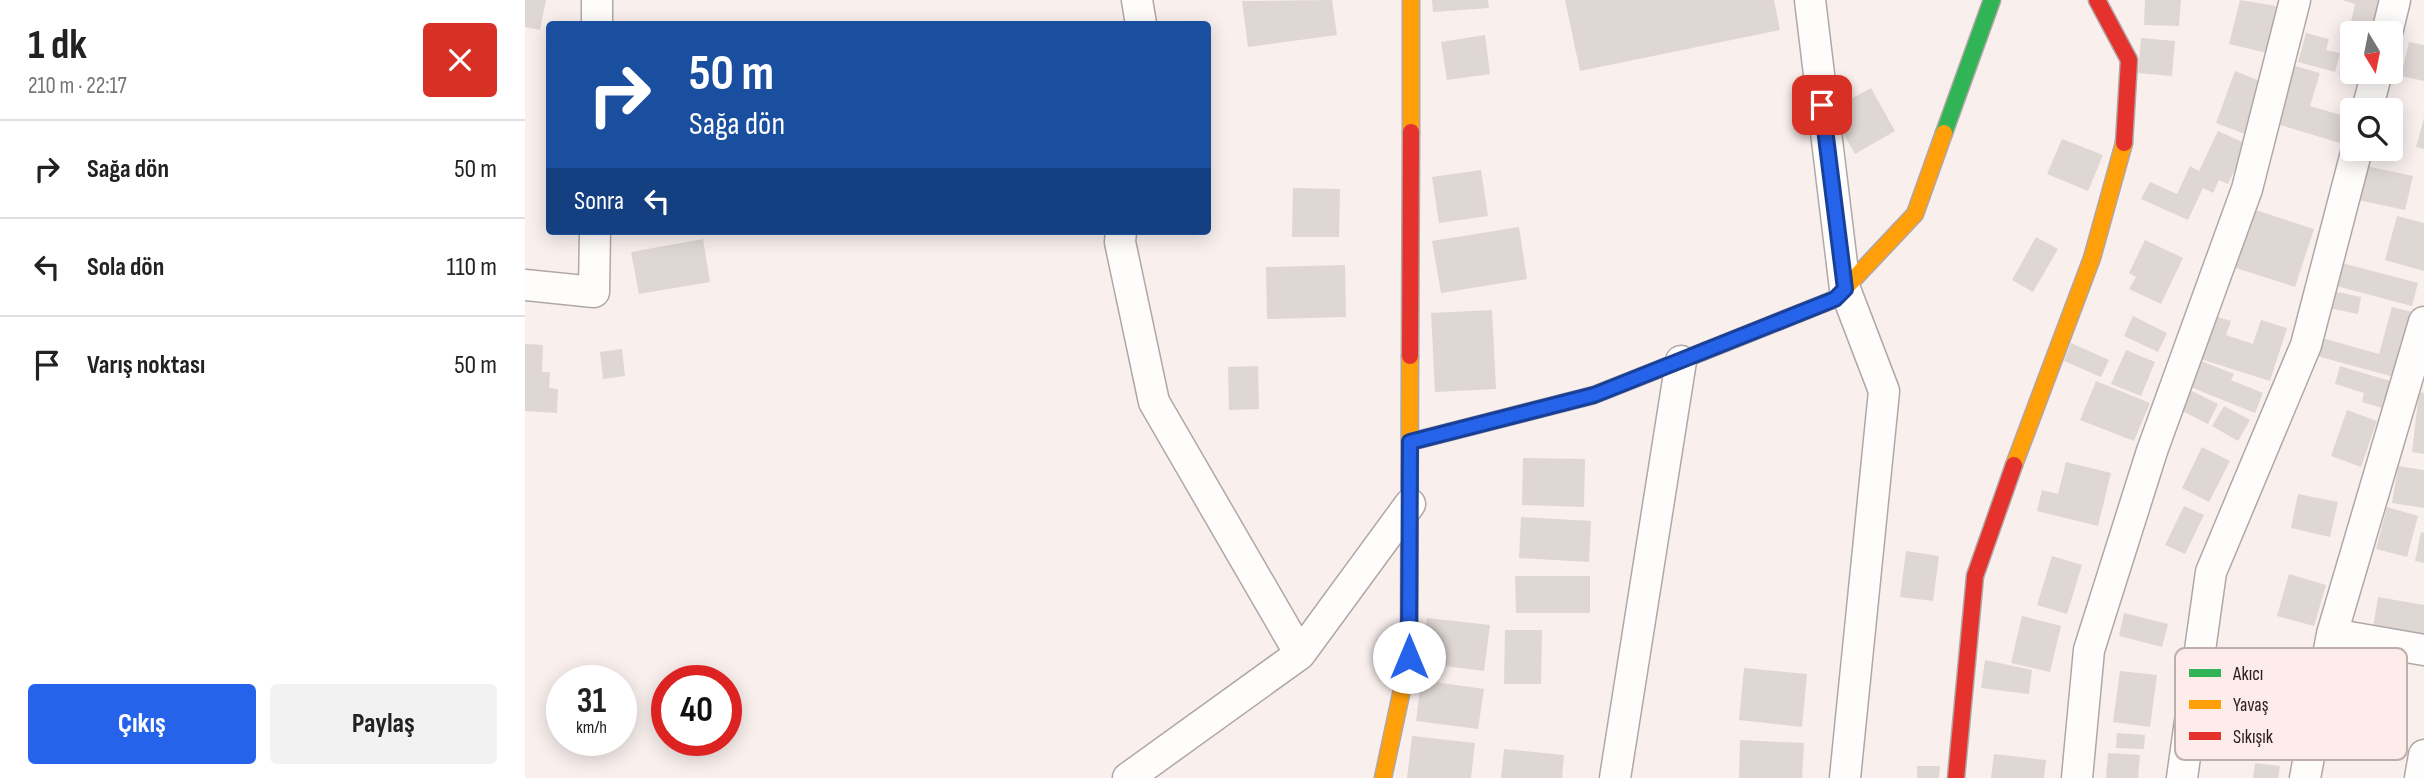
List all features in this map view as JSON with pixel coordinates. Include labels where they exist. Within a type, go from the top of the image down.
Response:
[{"type":"street","points":[[597,0],[597,21]]},
{"type":"street","points":[[1137,0],[1140,21]]},
{"type":"street","points":[[1383,778],[1409,657],[1411,0]]},
{"type":"street","points":[[1810,0],[1845,289],[1884,391],[1845,778]]},
{"type":"street","points":[[1410,442],[1594,395],[1835,299],[1915,214],[1991,0]]},
{"type":"street","points":[[1956,778],[1975,576],[2030,417],[2092,258],[2124,142],[2129,60],[2097,0]]},
{"type":"street","points":[[2077,778],[2089,650],[2152,451],[2247,189],[2295,0]]},
{"type":"street","points":[[2390,21],[2395,0]]},
{"type":"street","points":[[2200,648],[2211,572],[2306,345],[2354,161]]},
{"type":"street","points":[[525,285],[594,292],[595,235]]},
{"type":"street","points":[[1121,235],[1154,402],[1300,654]]},
{"type":"street","points":[[2329,648],[2424,322]]},
{"type":"street","points":[[1615,778],[1681,361]]},
{"type":"street","points":[[1128,778],[1300,654],[1410,504]]},
{"type":"street","points":[[2332,634],[2424,650]]},
{"type":"street","points":[[2420,778],[2424,755]]},
{"type":"street","points":[[2182,778],[2185,760]]},
{"type":"street","points":[[2305,778],[2308,760]]},
{"type":"building","points":[[525,0],[546,0],[540,30],[525,27]]},
{"type":"building","points":[[1332,0],[1337,35],[1248,47],[1242,1]]},
{"type":"building","points":[[1432,0],[1488,0],[1489,8],[1433,12]]},
{"type":"building","points":[[1565,0],[1774,0],[1780,30],[1580,71]]},
{"type":"building","points":[[2145,0],[2181,0],[2179,26],[2144,25]]},
{"type":"building","points":[[2240,0],[2282,7],[2271,54],[2229,44]]},
{"type":"building","points":[[2342,0],[2382,0],[2378,21],[2351,21],[2355,4]]},
{"type":"building","points":[[2306,33],[2329,39],[2326,50],[2340,53],[2335,72],[2298,62]]},
{"type":"building","points":[[1485,35],[1490,74],[1447,80],[1441,42]]},
{"type":"building","points":[[2141,38],[2175,41],[2172,76],[2138,73]]},
{"type":"building","points":[[2409,42],[2424,45],[2424,81],[2403,76]]},
{"type":"building","points":[[2295,66],[2320,73],[2310,106],[2340,115],[2340,143],[2277,124]]},
{"type":"building","points":[[2235,71],[2265,83],[2245,134],[2216,123]]},
{"type":"building","points":[[1871,88],[1895,131],[1855,154],[1830,110]]},
{"type":"building","points":[[2424,118],[2424,149],[2416,147]]},
{"type":"building","points":[[2218,131],[2247,144],[2228,184],[2219,180],[2213,193],[2203,188],[2188,220],[2141,199],[2150,182],[2177,194],[2190,166],[2199,171]]},
{"type":"building","points":[[2062,139],[2103,155],[2088,191],[2047,174]]},
{"type":"building","points":[[2366,166],[2413,176],[2405,210],[2358,200]]},
{"type":"building","points":[[1481,170],[1488,216],[1439,223],[1432,177]]},
{"type":"building","points":[[1293,188],[1340,189],[1339,237],[1292,237]]},
{"type":"building","points":[[2249,208],[2314,229],[2295,287],[2230,266]]},
{"type":"building","points":[[2397,216],[2424,223],[2424,271],[2385,260]]},
{"type":"building","points":[[1519,227],[1527,279],[1441,293],[1432,241]]},
{"type":"building","points":[[2036,237],[2058,249],[2033,292],[2012,280]]},
{"type":"building","points":[[703,239],[710,282],[639,294],[631,252]]},
{"type":"building","points":[[2145,240],[2183,258],[2161,304],[2129,289],[2136,277],[2129,273]]},
{"type":"building","points":[[2342,263],[2418,283],[2412,306],[2336,286]]},
{"type":"building","points":[[1345,265],[1346,317],[1267,319],[1266,267]]},
{"type":"building","points":[[2332,291],[2361,297],[2358,314],[2328,308]]},
{"type":"building","points":[[2392,307],[2412,312],[2394,377],[2317,356],[2322,338],[2379,354]]},
{"type":"building","points":[[1492,310],[1496,389],[1435,392],[1431,313]]},
{"type":"building","points":[[2208,314],[2231,321],[2226,335],[2253,344],[2261,320],[2287,328],[2270,381],[2194,357]]},
{"type":"building","points":[[2133,316],[2167,333],[2158,352],[2124,336]]},
{"type":"building","points":[[2071,343],[2109,360],[2101,377],[2064,361]]},
{"type":"building","points":[[525,344],[543,345],[542,372],[550,372],[549,388],[558,389],[557,413],[525,411]]},
{"type":"building","points":[[622,349],[625,376],[603,379],[600,352]]},
{"type":"building","points":[[2126,350],[2155,362],[2141,396],[2111,384]]},
{"type":"building","points":[[2199,360],[2234,374],[2231,380],[2263,393],[2255,413],[2188,386]]},
{"type":"building","points":[[1258,366],[1259,409],[1229,410],[1228,367]]},
{"type":"building","points":[[2340,366],[2390,381],[2382,408],[2362,402],[2364,393],[2335,384]]},
{"type":"building","points":[[2096,381],[2150,403],[2134,441],[2080,420]]},
{"type":"building","points":[[2188,389],[2218,404],[2208,424],[2178,409]]},
{"type":"building","points":[[2419,392],[2424,393],[2424,454],[2412,452]]},
{"type":"building","points":[[2224,406],[2250,420],[2238,441],[2212,426]]},
{"type":"building","points":[[2347,410],[2377,421],[2361,467],[2331,456]]},
{"type":"building","points":[[2202,447],[2230,461],[2209,502],[2182,488]]},
{"type":"building","points":[[1523,458],[1585,459],[1584,507],[1522,505]]},
{"type":"building","points":[[2066,462],[2111,473],[2098,526],[2037,511],[2042,490],[2058,494]]},
{"type":"building","points":[[2398,466],[2424,470],[2424,508],[2392,503]]},
{"type":"building","points":[[2298,494],[2338,502],[2330,537],[2291,528]]},
{"type":"building","points":[[2184,506],[2204,515],[2185,554],[2165,545]]},
{"type":"building","points":[[2387,507],[2418,516],[2407,557],[2376,549]]},
{"type":"building","points":[[1521,517],[1591,521],[1589,562],[1519,558]]},
{"type":"building","points":[[2421,532],[2424,533],[2424,563],[2415,561]]},
{"type":"building","points":[[1906,551],[1939,556],[1933,601],[1900,597]]},
{"type":"building","points":[[2052,556],[2082,565],[2067,614],[2037,605]]},
{"type":"building","points":[[2289,574],[2326,585],[2314,626],[2277,616]]},
{"type":"building","points":[[1515,576],[1590,576],[1590,613],[1516,613]]},
{"type":"building","points":[[2378,597],[2424,605],[2424,636],[2373,628]]},
{"type":"building","points":[[2124,613],[2168,624],[2162,647],[2119,636]]},
{"type":"building","points":[[2022,616],[2061,626],[2050,672],[2011,663]]},
{"type":"building","points":[[1427,618],[1490,625],[1484,671],[1422,663]]},
{"type":"building","points":[[1505,630],[1542,630],[1541,684],[1504,684]]},
{"type":"building","points":[[1985,660],[2032,670],[2029,694],[1981,688]]},
{"type":"building","points":[[1744,668],[1807,674],[1802,727],[1739,720]]},
{"type":"building","points":[[2120,671],[2157,675],[2150,727],[2113,722]]},
{"type":"building","points":[[1421,680],[1484,689],[1478,729],[1416,721]]},
{"type":"building","points":[[2117,733],[2145,735],[2144,749],[2116,748]]},
{"type":"building","points":[[1412,736],[1475,743],[1471,778],[1407,778]]},
{"type":"building","points":[[1740,740],[1804,743],[1802,778],[1739,778]]},
{"type":"building","points":[[1504,749],[1564,755],[1562,778],[1501,778]]},
{"type":"building","points":[[2108,753],[2140,755],[2138,778],[2106,778]]},
{"type":"building","points":[[1994,754],[2046,760],[2044,778],[1991,778]]},
{"type":"building","points":[[2255,763],[2280,766],[2278,778],[2253,778]]},
{"type":"building","points":[[1917,766],[1940,766],[1939,778],[1917,778]]},
{"type":"traffic: fast","points":[[1944,133],[1992,0]]},
{"type":"traffic: slow","points":[[1411,0],[1411,132]]},
{"type":"traffic: slow","points":[[1705,351],[1835,299],[1915,214],[1944,133]]},
{"type":"traffic: slow","points":[[2014,465],[2092,258],[2124,143]]},
{"type":"traffic: slow","points":[[1383,778],[1409,657],[1410,356]]},
{"type":"traffic: jam","points":[[2097,0],[2129,60],[2124,143]]},
{"type":"traffic: jam","points":[[1410,356],[1411,132]]},
{"type":"traffic: jam","points":[[1410,442],[1594,395],[1705,351]]},
{"type":"traffic: jam","points":[[1956,778],[1975,576],[2014,465]]},
{"type":"route","points":[[1409,657],[1410,442],[1594,395],[1835,299],[1845,289],[1822,105]]}]
